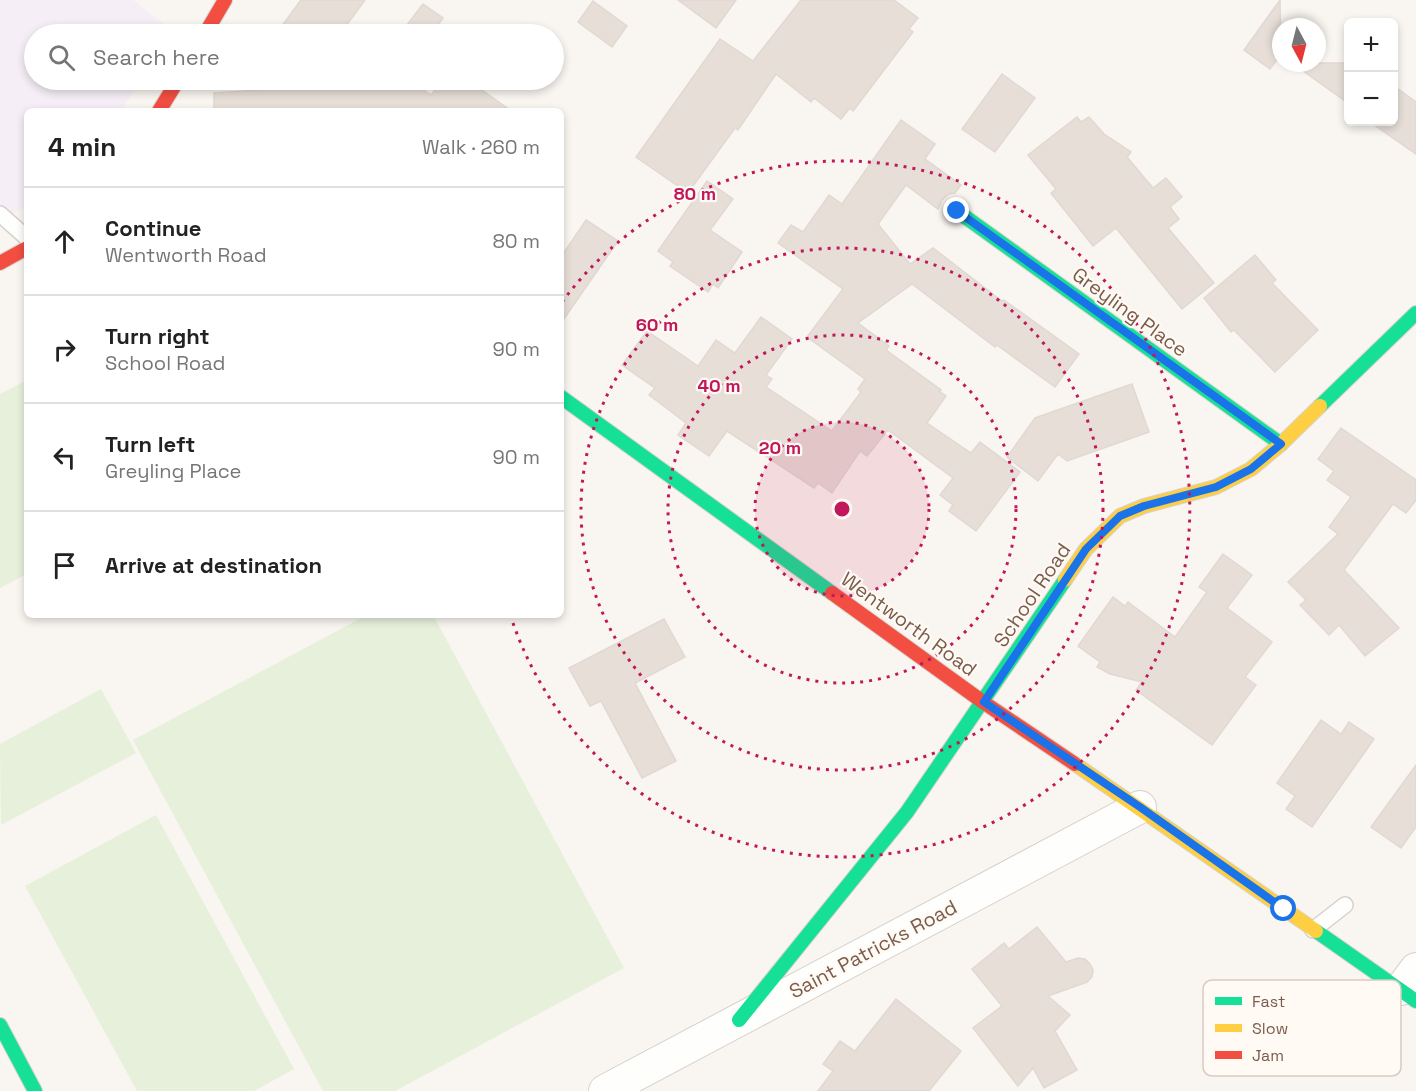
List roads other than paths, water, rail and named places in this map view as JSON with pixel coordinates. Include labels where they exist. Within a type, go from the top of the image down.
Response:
[{"type":"street","points":[[211,24],[225,0]]},
{"type":"street","points":[[161,108],[172,90]]},
{"type":"street","name":"Greyling Place","points":[[957,211],[1281,444]]},
{"type":"street","points":[[0,264],[24,250]]},
{"type":"street","name":"School Road","points":[[739,1020],[907,812],[1086,549],[1120,516],[1144,506],[1216,487],[1251,469],[1281,444],[1416,313]]},
{"type":"street","name":"Wentworth Road","points":[[564,400],[984,702],[1140,807],[1313,930],[1400,980]]},
{"type":"street","name":"Saint Patricks Road","points":[[605,1091],[1140,807]]},
{"type":"street","points":[[0,1025],[35,1091]]},
{"type":"lane","points":[[0,214],[24,235]]},
{"type":"lane","points":[[1313,930],[1345,905]]}]
